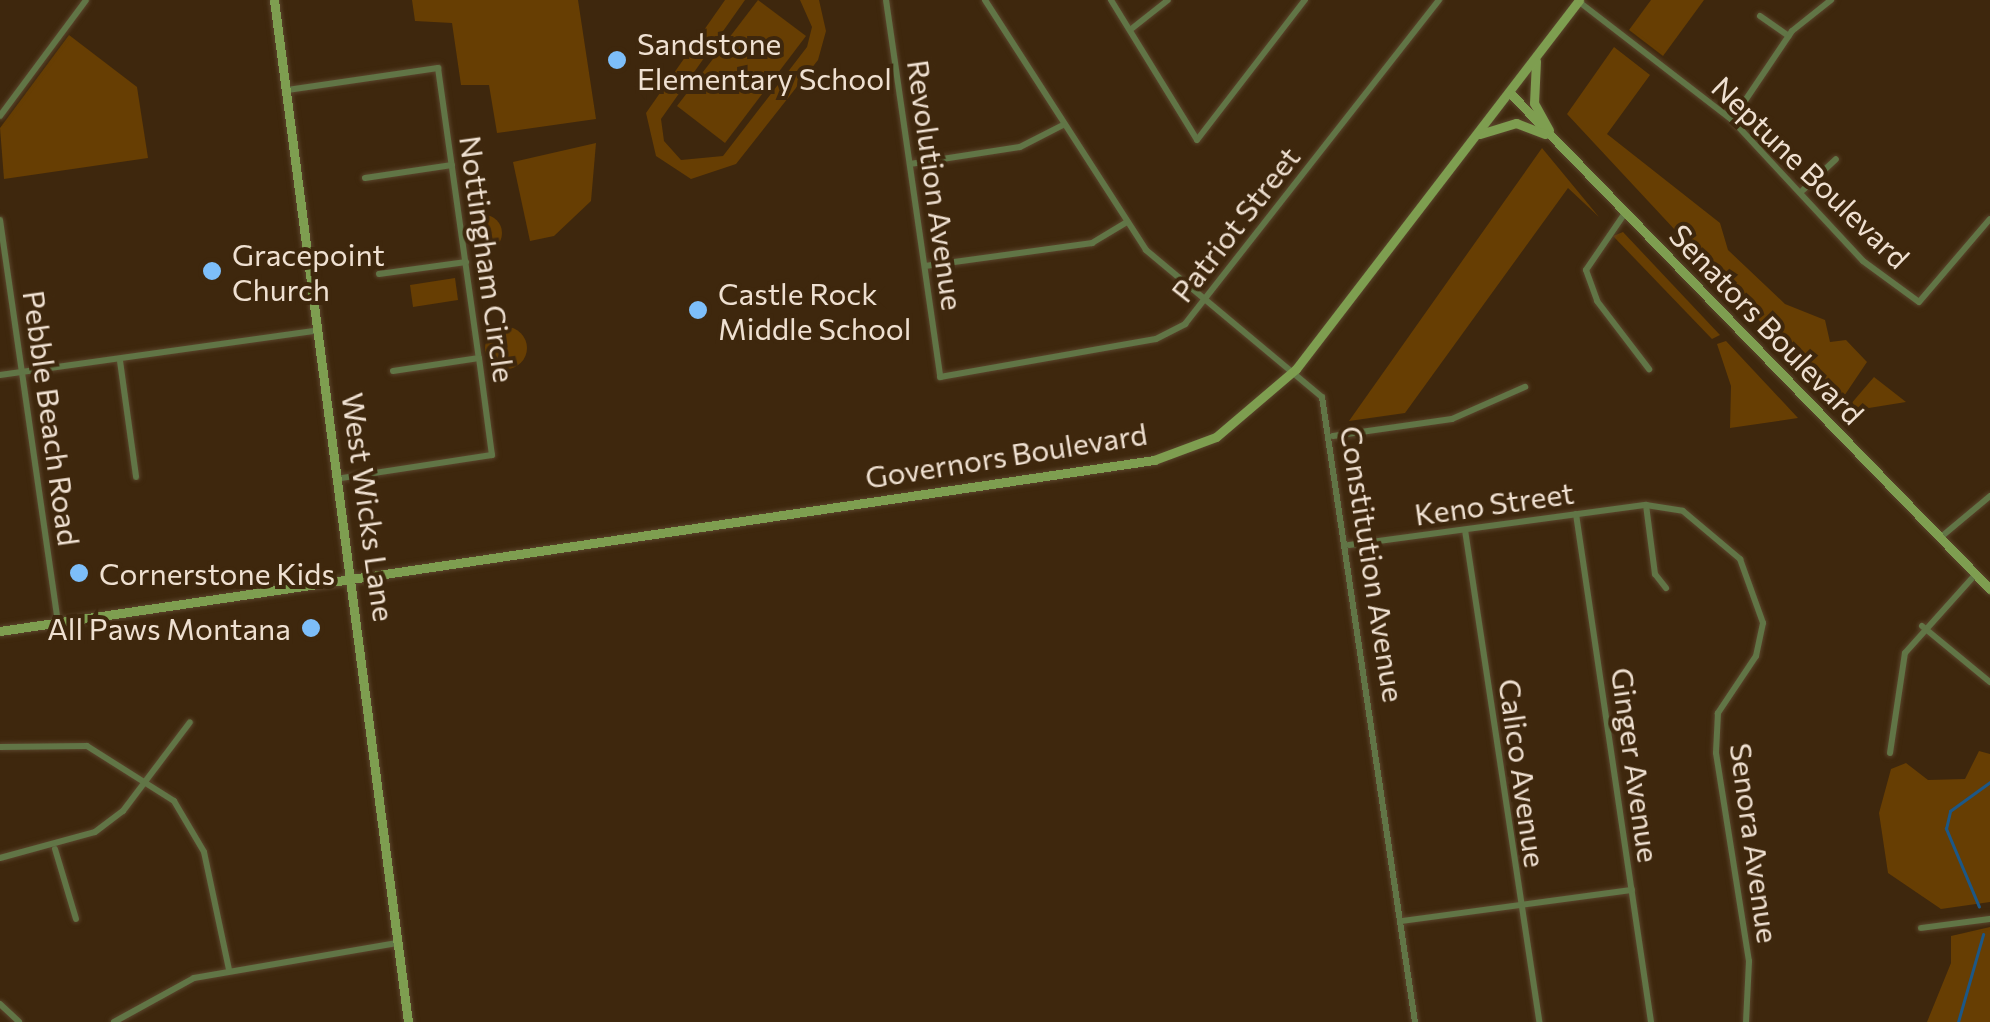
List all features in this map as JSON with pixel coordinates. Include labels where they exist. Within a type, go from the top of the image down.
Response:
[{"type":"main road","name":"West Wicks Lane","points":[[274,0],[355,578],[408,1022]]},
{"type":"main road","name":"Governors Boulevard","points":[[0,631],[1154,460],[1216,436],[1296,369],[1578,0]]},
{"type":"main road","points":[[1537,56],[1534,102],[1552,138]]},
{"type":"main road","name":"Senators Boulevard","points":[[1509,92],[1990,590]]},
{"type":"main road","points":[[1476,135],[1516,123],[1552,138]]},
{"type":"street","points":[[0,116],[86,0]]},
{"type":"street","name":"Revolution Avenue","points":[[886,0],[940,377]]},
{"type":"street","name":"Constitution Avenue","points":[[985,0],[1126,222],[1206,298],[1296,369],[1322,397],[1334,436],[1415,1022]]},
{"type":"street","points":[[1111,0],[1197,140],[1305,0]]},
{"type":"street","points":[[1130,30],[1168,0]]},
{"type":"street","name":"Patriot Street","points":[[940,377],[1156,339],[1185,324],[1439,0]]},
{"type":"street","name":"Neptune Boulevard","points":[[1578,0],[1732,120],[1803,190],[1863,261],[1920,306],[1990,219]]},
{"type":"street","points":[[1732,120],[1789,36],[1831,0]]},
{"type":"street","points":[[1760,16],[1789,36]]},
{"type":"street","name":"Nottingham Circle","points":[[287,90],[438,68],[466,262],[492,455],[340,478]]},
{"type":"street","points":[[910,164],[1020,147],[1063,125]]},
{"type":"street","points":[[1803,190],[1836,159]]},
{"type":"street","points":[[365,178],[452,165]]},
{"type":"street","points":[[1626,212],[1586,270],[1596,301],[1649,369]]},
{"type":"street","name":"Pebble Beach Road","points":[[0,220],[58,622]]},
{"type":"street","points":[[926,266],[1092,243],[1126,222]]},
{"type":"street","points":[[378,274],[466,262]]},
{"type":"street","points":[[0,375],[320,330]]},
{"type":"street","points":[[392,371],[479,358]]},
{"type":"street","points":[[120,360],[136,476]]},
{"type":"street","points":[[1334,436],[1452,419],[1525,386]]},
{"type":"street","points":[[1941,537],[1990,496]]},
{"type":"street","points":[[1646,505],[1656,574],[1666,588]]},
{"type":"street","name":"Keno Street","points":[[1349,545],[1646,505]]},
{"type":"street","name":"Senora Avenue","points":[[1646,505],[1683,511],[1740,559],[1763,623],[1756,656],[1718,713],[1716,753],[1748,961],[1746,1022]]},
{"type":"street","name":"Ginger Avenue","points":[[1576,514],[1651,1022]]},
{"type":"street","name":"Calico Avenue","points":[[1465,530],[1539,1022]]},
{"type":"street","points":[[1890,752],[1905,654],[1921,626],[1974,576]]},
{"type":"street","points":[[1921,626],[1990,682]]},
{"type":"street","points":[[0,858],[55,849],[110,822],[190,722]]},
{"type":"street","points":[[0,747],[88,746],[147,778],[174,801],[204,852],[230,970]]},
{"type":"street","points":[[55,849],[76,920]]},
{"type":"street","points":[[1402,921],[1632,890]]},
{"type":"street","points":[[1922,928],[1990,918]]},
{"type":"street","points":[[114,1022],[151,996],[230,970],[397,943]]},
{"type":"street","points":[[0,1004],[19,1022]]},
{"type":"shaded area","points":[[412,0],[578,0],[596,119],[497,133],[489,85],[461,85],[452,23],[415,21]]},
{"type":"shaded area","points":[[725,0],[745,0],[661,119],[664,141],[681,160],[723,156],[807,47],[812,27],[800,0],[819,0],[826,31],[818,60],[736,164],[691,179],[656,156],[646,113]]},
{"type":"shaded area","points":[[758,0],[806,36],[725,143],[677,106]]},
{"type":"shaded area","points":[[1651,0],[1704,0],[1663,56],[1629,30]]},
{"type":"shaded area","points":[[69,35],[137,87],[148,158],[4,179],[0,128]]},
{"type":"shaded area","points":[[1614,47],[1650,75],[1607,134],[1720,223],[1728,250],[1785,304],[1825,320],[1830,342],[1846,340],[1867,362],[1838,405],[1567,114]]},
{"type":"shaded area","points":[[596,143],[591,201],[554,236],[530,241],[513,162]]},
{"type":"shaded area","points":[[1542,148],[1599,217],[1568,188],[1405,413],[1349,421]]},
{"type":"shaded area","points":[[484,215],[497,220],[502,233],[497,246],[484,251],[471,246],[466,233],[471,220]]},
{"type":"shaded area","points":[[1623,232],[1720,335],[1712,339],[1613,236]]},
{"type":"shaded area","points":[[455,278],[458,300],[413,307],[410,285]]},
{"type":"shaded area","points":[[506,327],[521,333],[527,348],[521,363],[506,369],[491,363],[485,348],[491,333]]},
{"type":"shaded area","points":[[1726,341],[1798,418],[1730,428],[1731,386],[1717,344]]},
{"type":"shaded area","points":[[1874,377],[1906,402],[1844,412]]},
{"type":"shaded area","points":[[1979,751],[1990,754],[1990,902],[1941,909],[1888,873],[1879,813],[1891,769],[1906,763],[1928,780],[1965,779]]},
{"type":"shaded area","points":[[1990,927],[1990,1022],[1927,1022],[1951,963],[1951,936]]},
{"type":"waterway","points":[[1979,907],[1946,829],[1950,811],[1990,782]]},
{"type":"waterway","points":[[1958,1022],[1983,935]]},
{"type":"place","name":"Sandstone Elementary School","points":[[617,60]]},
{"type":"place","name":"Gracepoint Church","points":[[212,271]]},
{"type":"place","name":"Castle Rock Middle School","points":[[698,310]]},
{"type":"place","name":"Cornerstone Kids","points":[[79,573]]},
{"type":"place","name":"All Paws Montana","points":[[311,628]]}]
